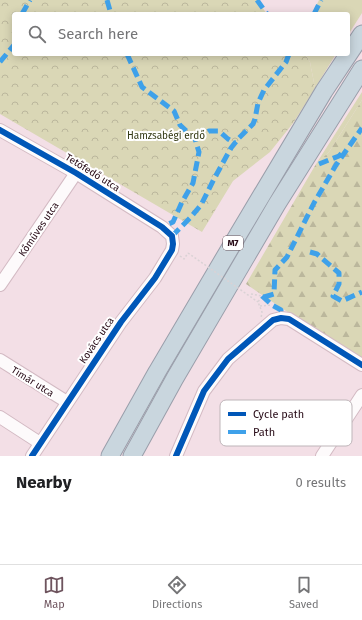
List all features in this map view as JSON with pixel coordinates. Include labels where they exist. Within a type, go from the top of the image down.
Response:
[{"type":"highway","name":"M7","points":[[350,52],[362,34]]},
{"type":"highway","name":"M7","points":[[110,456],[238,233],[324,91],[347,56]]},
{"type":"highway","name":"M7","points":[[132,456],[175,378],[277,204],[362,69]]},
{"type":"street","name":"Tetőfedő utca","points":[[0,130],[76,173],[162,227],[172,236]]},
{"type":"street","name":"Kőműves utca","points":[[0,285],[76,173]]},
{"type":"street","name":"Kovács utca","points":[[32,456],[121,322],[155,278],[172,250],[172,236]]},
{"type":"street","points":[[176,456],[204,391],[228,359],[273,320],[281,318],[289,319],[362,365]]},
{"type":"street","name":"Tímár utca","points":[[0,360],[67,402]]},
{"type":"street","points":[[352,410],[362,395]]},
{"type":"street","points":[[0,418],[40,443]]},
{"type":"street","points":[[322,456],[329,446]]},
{"type":"path","points":[[188,253],[258,302],[262,296],[251,294]]},
{"type":"path","points":[[260,306],[272,305]]},
{"type":"green space","name":"Hamzsabégi erdő","points":[[0,0],[257,0],[266,12],[12,12],[12,56],[306,56],[310,62],[315,88],[294,122],[270,152],[233,181],[202,232],[0,114]]},
{"type":"green space","points":[[319,0],[362,0],[362,13],[350,32],[350,12],[313,12]]},
{"type":"green space","points":[[306,56],[335,56],[315,88],[310,62]]},
{"type":"green space","points":[[362,92],[362,100],[329,152],[316,164]]},
{"type":"green space","points":[[362,100],[362,360],[350,354],[246,284],[316,164],[329,152]]},
{"type":"marked path","points":[[23,12],[30,0]]},
{"type":"marked path","points":[[107,0],[110,12]]},
{"type":"marked path","points":[[257,0],[266,12]]},
{"type":"marked path","points":[[315,12],[321,0]]},
{"type":"marked path","points":[[0,62],[12,47]]},
{"type":"marked path","points":[[128,56],[142,87],[174,111],[180,125],[195,139],[199,152],[193,183],[173,222],[162,227]]},
{"type":"marked path","points":[[172,236],[201,205],[231,148],[253,124],[258,103],[264,90],[286,62],[288,56]]},
{"type":"marked path","points":[[264,297],[274,294],[275,270],[287,257],[314,203],[336,165],[362,128]]},
{"type":"marked path","points":[[195,139],[209,131],[219,131],[235,143]]},
{"type":"marked path","points":[[319,164],[339,156],[342,153]]},
{"type":"marked path","points":[[310,252],[317,254],[339,273],[339,284],[333,296],[342,301],[362,292]]},
{"type":"marked path","points":[[262,296],[272,305],[281,310],[281,318]]},
{"type":"cycle path","points":[[0,130],[76,173],[162,227],[172,236],[173,244],[172,250],[155,278],[121,322],[32,456]]},
{"type":"cycle path","points":[[176,456],[204,391],[228,359],[273,320],[281,318],[289,319],[362,365]]}]
